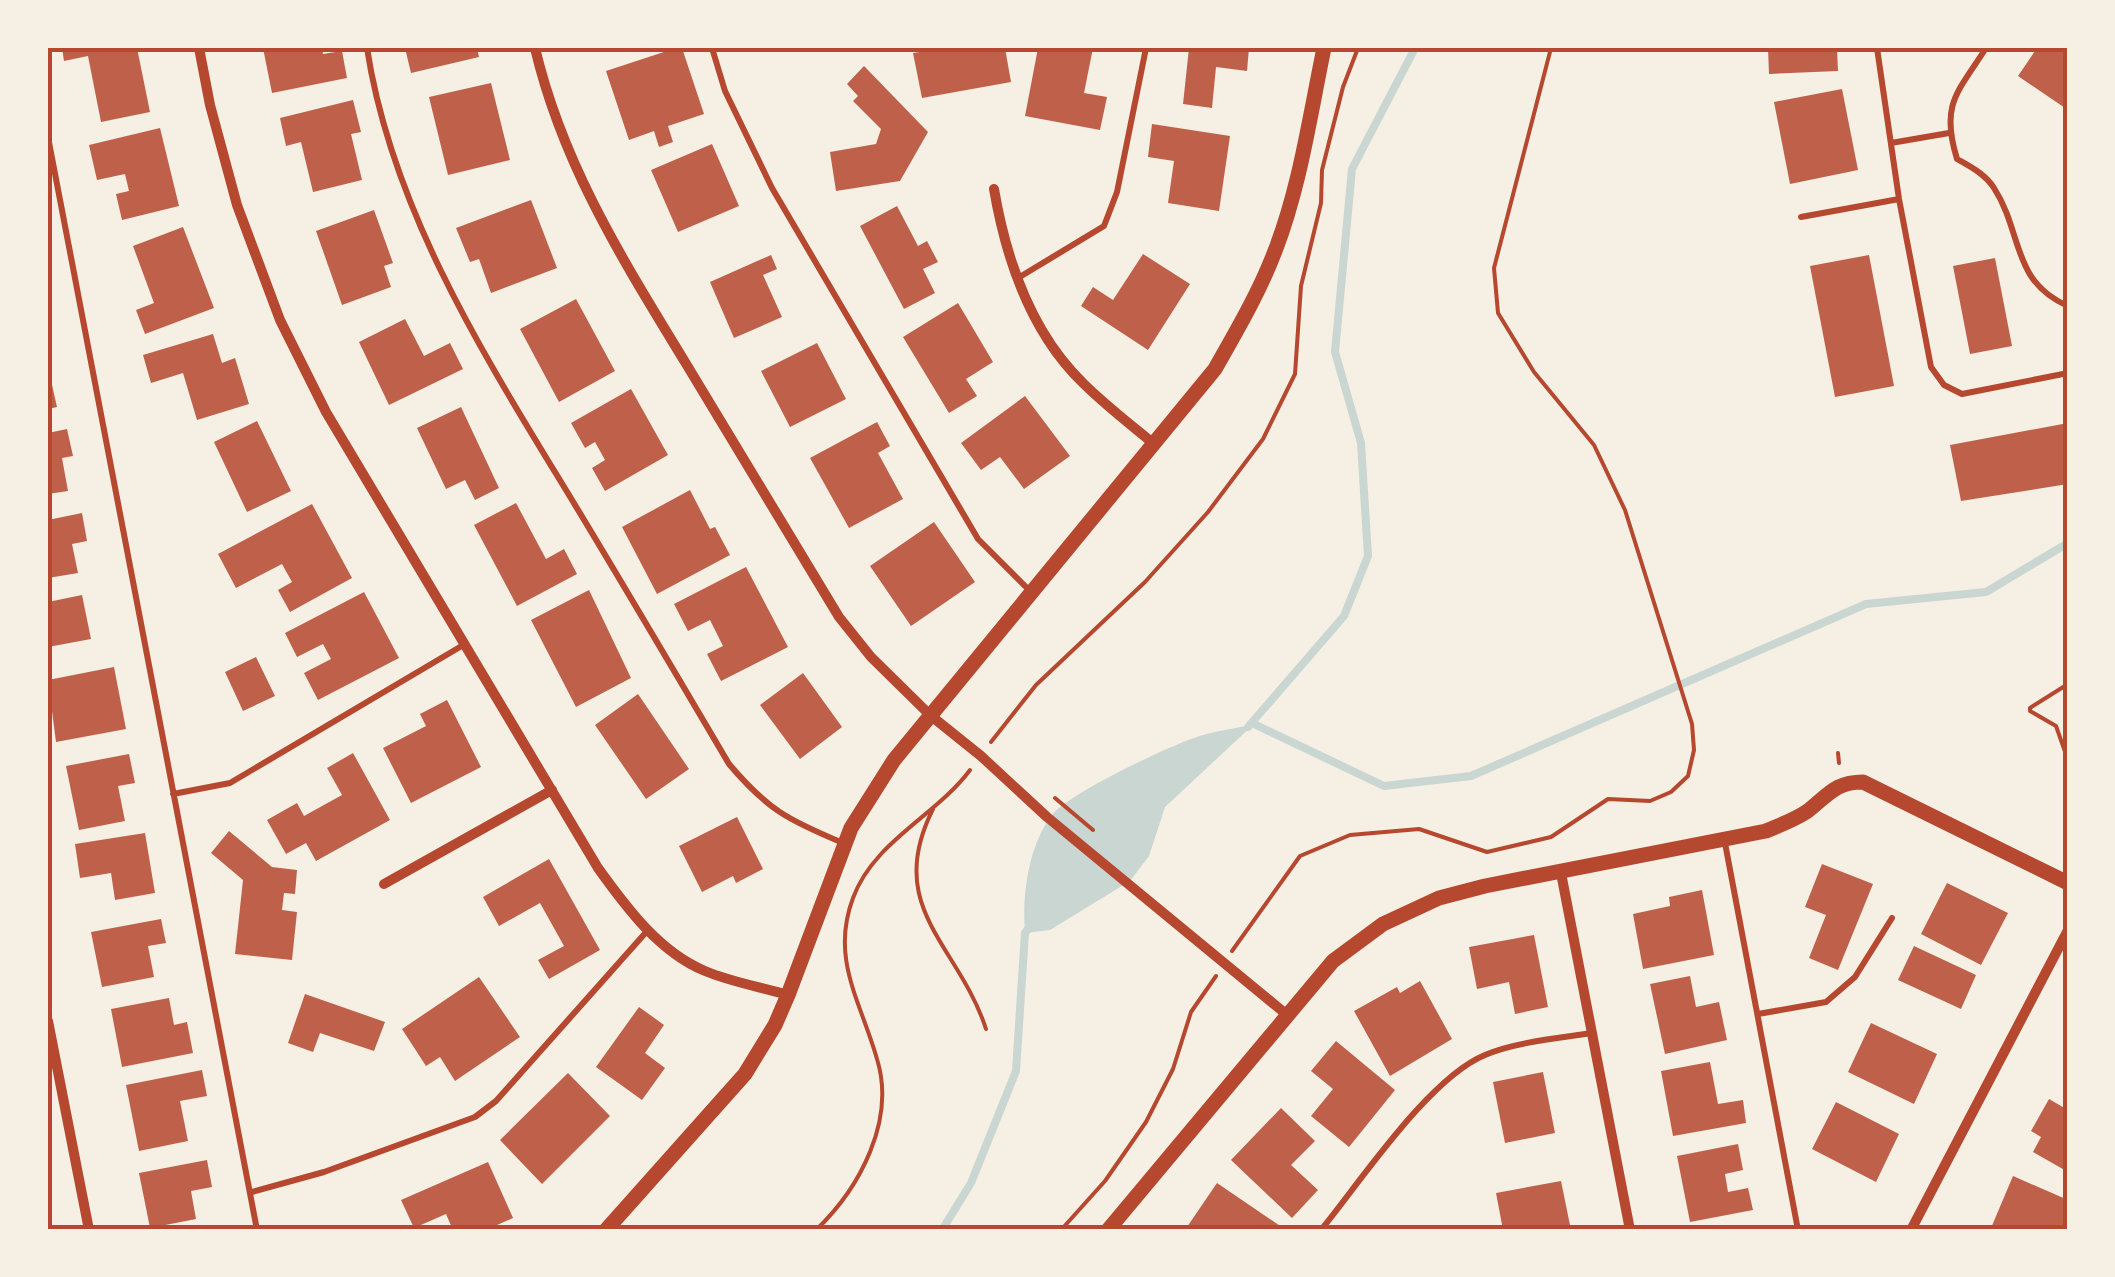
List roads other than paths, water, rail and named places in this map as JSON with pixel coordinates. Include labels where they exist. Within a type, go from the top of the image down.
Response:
[{"type":"street","points":[[199,48],[237,205],[280,320],[326,412],[598,868],[625,906],[660,942],[702,970],[788,995]]},
{"type":"street","points":[[536,48],[544,86],[572,162],[608,234],[839,617],[871,658],[930,716],[1286,1014]]},
{"type":"street","points":[[606,1230],[745,1074],[788,995],[844,843],[894,760],[1215,369],[1252,306],[1270,263],[1296,181],[1324,48]]},
{"type":"street","points":[[994,189],[1000,227],[1016,279],[1050,343],[1080,381],[1154,444]]},
{"type":"street","points":[[1108,1230],[1333,962],[1383,924],[1439,898],[1766,831],[1807,812],[1827,791],[1843,782],[1863,782],[2068,883]]},
{"type":"street","points":[[384,884],[552,790]]},
{"type":"street","points":[[1562,873],[1630,1230]]},
{"type":"street","points":[[1911,1230],[2068,930]]},
{"type":"street","points":[[48,1020],[89,1230]]},
{"type":"lane","points":[[366,48],[373,87],[413,209],[486,361],[729,764],[760,800],[798,824],[844,843]]},
{"type":"lane","points":[[712,48],[726,91],[772,188],[958,506],[978,539],[1032,594]]},
{"type":"lane","points":[[1016,279],[1104,226],[1117,192],[1146,48]]},
{"type":"lane","points":[[1877,48],[1899,198],[1931,367],[1944,386],[1962,394],[2068,373]]},
{"type":"lane","points":[[1986,48],[1950,106],[1949,134],[1956,159],[1982,174],[1995,190],[2032,282],[2046,297],[2068,306]]},
{"type":"lane","points":[[1890,144],[1949,134]]},
{"type":"lane","points":[[48,137],[258,1230]]},
{"type":"lane","points":[[1801,217],[1899,198]]},
{"type":"lane","points":[[173,794],[230,783],[464,644]]},
{"type":"lane","points":[[1724,840],[1798,1230]]},
{"type":"lane","points":[[1758,1014],[1826,1002],[1855,977],[1892,918]]},
{"type":"lane","points":[[252,1192],[324,1172],[475,1117],[496,1101],[648,930]]},
{"type":"lane","points":[[1321,1230],[1416,1112],[1450,1077],[1485,1055],[1592,1033]]},
{"type":"waterway","points":[[1248,727],[1344,616],[1368,556],[1361,443],[1335,352],[1352,169],[1415,48]]},
{"type":"waterway","points":[[1254,724],[1384,786],[1471,776],[1866,604],[1986,592],[2068,543]]},
{"type":"waterway","points":[[942,1230],[971,1183],[1016,1071],[1028,929]]}]
